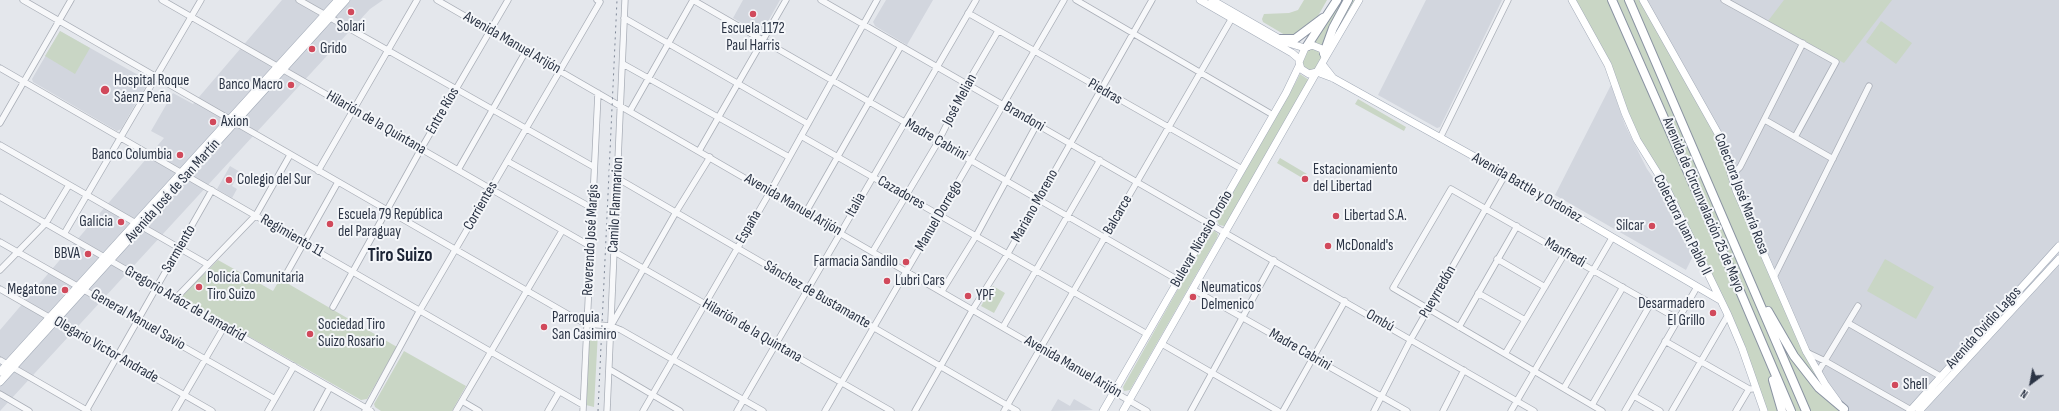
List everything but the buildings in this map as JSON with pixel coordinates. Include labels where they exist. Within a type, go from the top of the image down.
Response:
[{"type":"highway","points":[[1306,47],[1331,9],[1335,0]]},
{"type":"highway","points":[[1324,58],[1333,28],[1348,0]]},
{"type":"highway","points":[[1607,0],[1620,19]]},
{"type":"highway","name":"Avenida de Circunvalación 25 de Mayo","points":[[1612,0],[1665,117],[1791,411]]},
{"type":"highway","name":"Avenida de Circunvalación 25 de Mayo","points":[[1629,0],[1806,411]]},
{"type":"highway","points":[[1279,39],[1295,39],[1326,17]]},
{"type":"highway","points":[[1757,296],[1770,314],[1794,356],[1820,388],[1845,410]]},
{"type":"highway","points":[[1758,331],[1782,411]]},
{"type":"main road","name":"Avenida José de San Martín","points":[[0,382],[10,366],[185,174],[231,120],[281,68],[327,16],[338,0]]},
{"type":"main road","name":"Avenida José de San Martín","points":[[327,16],[346,0]]},
{"type":"main road","points":[[1200,0],[1292,53],[1305,73],[1316,73],[1359,0]]},
{"type":"main road","points":[[1212,0],[1279,39],[1294,46],[1306,47],[1317,45],[1324,58]]},
{"type":"main road","name":"Colectora Juan Pablo II","points":[[1572,0],[1608,65],[1625,113],[1637,140],[1665,184],[1728,315],[1742,348],[1752,388],[1764,411]]},
{"type":"main road","name":"Colectora José María Rosa","points":[[1643,0],[1720,137],[1736,190],[1806,351],[1818,372],[1845,410]]},
{"type":"main road","points":[[1299,63],[1306,47]]},
{"type":"main road","name":"Avenida Battle y Ordoñez","points":[[1324,58],[1333,78]]},
{"type":"main road","name":"Bulevar Nicasio Oroño","points":[[1103,411],[1273,115],[1299,63]]},
{"type":"main road","name":"Avenida Battle y Ordoñez","points":[[1316,73],[1333,78],[1505,174],[1720,300]]},
{"type":"main road","name":"Bulevar Nicasio Oroño","points":[[1123,411],[1194,290],[1316,73]]},
{"type":"main road","name":"Avenida Ovidio Lagos","points":[[1911,411],[1940,376],[2059,246]]},
{"type":"main road","name":"Avenida Ovidio Lagos","points":[[1919,411],[2059,259]]},
{"type":"main road","name":"Avenida José de San Martín","points":[[0,372],[10,366]]},
{"type":"street","points":[[23,0],[525,291],[587,324],[611,326],[621,330],[762,411]]},
{"type":"street","points":[[0,123],[71,0]]},
{"type":"street","name":"Hilarión de la Quintana","points":[[162,0],[590,246]]},
{"type":"street","points":[[64,234],[122,138],[155,77],[201,0]]},
{"type":"street","points":[[299,0],[594,167]]},
{"type":"street","points":[[318,171],[417,0]]},
{"type":"street","name":"Avenida Manuel Arijón","points":[[437,0],[907,270],[1148,411]]},
{"type":"street","name":"Entre Ríos","points":[[333,306],[386,210],[508,0]]},
{"type":"street","name":"Camilo Flammarion","points":[[607,411],[625,0]]},
{"type":"street","points":[[630,111],[693,0]]},
{"type":"street","name":"Madre Cabrini","points":[[693,0],[1178,280]]},
{"type":"street","points":[[699,151],[786,0]]},
{"type":"street","name":"Brandoni","points":[[821,0],[1226,233]]},
{"type":"street","name":"España","points":[[643,411],[770,192],[878,0]]},
{"type":"street","name":"Italia","points":[[737,411],[872,176],[976,0]]},
{"type":"street","name":"Manuel Dorrego","points":[[825,411],[1064,0]]},
{"type":"street","points":[[1076,0],[1273,115]]},
{"type":"street","name":"Mariano Moreno","points":[[915,411],[973,309],[1039,200],[1152,0]]},
{"type":"street","points":[[1440,138],[1508,0]]},
{"type":"street","points":[[1724,0],[1836,62],[1795,138]]},
{"type":"street","name":"Corrientes","points":[[368,410],[420,310],[560,70],[598,1]]},
{"type":"street","name":"Piedras","points":[[968,13],[1034,52],[1242,169]]},
{"type":"street","points":[[624,18],[808,124]]},
{"type":"street","name":"Balcarce","points":[[1004,411],[1074,293],[1232,18]]},
{"type":"street","name":"José Melian","points":[[872,251],[938,142],[967,84],[998,31]]},
{"type":"street","points":[[1732,175],[1740,167],[1803,43]]},
{"type":"street","points":[[806,212],[901,46]]},
{"type":"street","points":[[458,170],[526,51]]},
{"type":"street","points":[[623,64],[789,157]]},
{"type":"street","name":"Regimiento 11","points":[[0,68],[304,242],[559,392],[583,408]]},
{"type":"street","points":[[1774,277],[1868,86]]},
{"type":"street","name":"Reverendo José Margis","points":[[583,408],[598,93]]},
{"type":"street","points":[[1765,120],[1833,159]]},
{"type":"street","points":[[942,291],[976,236],[1037,124]]},
{"type":"street","name":"Cazadores","points":[[801,136],[1147,334]]},
{"type":"street","points":[[0,145],[207,264]]},
{"type":"street","points":[[175,299],[207,264],[256,215],[290,155]]},
{"type":"street","points":[[611,326],[643,268],[710,157]]},
{"type":"street","points":[[1003,327],[1034,270],[1100,160]]},
{"type":"street","points":[[507,161],[592,208]]},
{"type":"street","name":"Pueyrredón","points":[[1374,411],[1411,339],[1505,174]]},
{"type":"street","name":"Sánchez de Bustamante","points":[[617,178],[1017,411]]},
{"type":"street","points":[[284,278],[338,182]]},
{"type":"street","points":[[0,270],[46,224],[69,185]]},
{"type":"street","name":"Manfredi","points":[[1428,309],[1393,288],[1451,189],[1678,319]]},
{"type":"street","name":"Sarmiento","points":[[87,411],[212,190]]},
{"type":"street","name":"Gregorio Aráoz de Lamadrid","points":[[0,197],[368,410]]},
{"type":"street","points":[[1459,327],[1517,226]]},
{"type":"street","points":[[456,411],[525,291],[562,231]]},
{"type":"street","name":"Ombú","points":[[1226,233],[1534,411]]},
{"type":"street","points":[[1511,411],[1612,238]]},
{"type":"street","name":"General Manuel Savio","points":[[0,242],[82,287],[138,322],[275,399]]},
{"type":"street","name":"Hilarión de la Quintana","points":[[613,251],[891,411]]},
{"type":"street","points":[[1505,354],[1565,253]]},
{"type":"street","points":[[1497,259],[1544,287]]},
{"type":"street","points":[[1191,411],[1274,260]]},
{"type":"street","points":[[1564,388],[1623,287]]},
{"type":"street","points":[[1625,411],[1697,287]]},
{"type":"street","name":"Olegario Victor Andrade","points":[[0,289],[212,411]]},
{"type":"street","name":"Madre Cabrini","points":[[1194,290],[1407,411]]},
{"type":"street","points":[[1478,293],[1525,320]]},
{"type":"street","points":[[1282,411],[1345,301]]},
{"type":"street","points":[[1592,405],[1651,303]]},
{"type":"street","points":[[1818,372],[1858,306]]},
{"type":"street","points":[[1428,309],[1602,411]]},
{"type":"street","points":[[1672,411],[1728,315]]},
{"type":"street","points":[[1848,323],[1940,376]]},
{"type":"street","points":[[176,411],[224,326]]},
{"type":"street","points":[[1665,341],[1752,388],[1736,411]]},
{"type":"street","points":[[1162,344],[1278,411]]},
{"type":"street","points":[[1806,351],[1826,361],[1911,411]]},
{"type":"street","points":[[0,360],[87,411]]},
{"type":"street","points":[[268,411],[294,366]]},
{"type":"street","points":[[609,369],[680,411]]},
{"type":"street","points":[[1443,411],[1464,370]]},
{"type":"street","points":[[316,411],[330,388]]},
{"type":"street","points":[[548,411],[559,392]]},
{"type":"street","points":[[0,394],[29,411]]},
{"type":"street","points":[[1634,396],[1660,411]]},
{"type":"street","points":[[462,401],[479,411]]},
{"type":"shaded area","points":[[282,0],[383,0],[370,9],[0,411],[0,330],[164,138],[151,131],[173,93],[193,104]]},
{"type":"shaded area","name":"Escuela 1172 Paul Harris","points":[[743,0],[780,0],[761,34],[733,18]]},
{"type":"shaded area","points":[[886,0],[933,0],[907,45],[875,26],[873,22]]},
{"type":"shaded area","points":[[1426,0],[1502,0],[1440,127],[1437,128],[1378,95]]},
{"type":"shaded area","points":[[1643,0],[2059,0],[2059,411],[1846,411],[1825,384]]},
{"type":"shaded area","name":"Hospital Roque Sáenz Peña","points":[[60,31],[147,80],[148,83],[121,129],[117,131],[33,82],[32,79]]},
{"type":"shaded area","name":"Silcar","points":[[1611,85],[1625,125],[1647,169],[1664,193],[1677,216],[1694,254],[1686,270],[1555,195]]},
{"type":"shaded area","name":"Colegio del Sur","points":[[230,166],[240,172],[232,186],[237,189],[232,198],[217,189]]},
{"type":"shaded area","points":[[1058,399],[1070,406],[1074,399],[1093,410],[1051,411]]},
{"type":"green space","points":[[1304,0],[1327,0],[1318,16],[1292,36],[1285,35],[1263,22],[1262,19],[1264,14],[1289,13],[1298,10]]},
{"type":"green space","points":[[1334,0],[1359,0],[1312,74],[1299,62]]},
{"type":"green space","points":[[1572,0],[1643,0],[1698,95],[1730,167],[1806,351],[1846,411],[1764,411],[1742,348],[1665,185],[1637,140],[1608,65]]},
{"type":"green space","points":[[1784,0],[1892,0],[1844,63],[1768,21]]},
{"type":"green space","points":[[1881,21],[1912,43],[1896,64],[1866,42]]},
{"type":"green space","points":[[60,31],[90,48],[75,74],[45,56]]},
{"type":"green space","points":[[1300,74],[1309,80],[1227,224],[1224,226],[1219,225],[1217,220]]},
{"type":"green space","points":[[1358,99],[1406,127],[1404,131],[1355,104]]},
{"type":"green space","points":[[1280,158],[1307,174],[1304,179],[1277,163]]},
{"type":"green space","points":[[1215,231],[1218,234],[1217,238],[1130,390],[1124,391],[1123,387],[1210,232]]},
{"type":"green space","points":[[1885,259],[1934,287],[1916,319],[1867,291]]},
{"type":"green space","name":"Sociedad Tiro Suizo Rosario","points":[[218,260],[273,291],[280,279],[397,347],[367,399],[361,400],[183,299],[182,296]]},
{"type":"green space","points":[[993,286],[1005,293],[994,313],[981,306]]},
{"type":"green space","points":[[592,331],[598,332],[594,407],[586,405],[589,333]]},
{"type":"green space","name":"Sociedad Tiro Suizo Rosario","points":[[404,351],[466,386],[452,411],[381,411],[375,407],[374,404]]},
{"type":"railway","points":[[598,411],[617,0]]},
{"type":"place","name":"Solari","points":[[351,12]]},
{"type":"place","name":"Escuela 1172 Paul Harris","points":[[753,14]]},
{"type":"place","name":"Grido","points":[[312,49]]},
{"type":"place","name":"Banco Macro","points":[[291,85]]},
{"type":"place","name":"Hospital Roque Sáenz Peña","points":[[105,90]]},
{"type":"place","name":"Axion","points":[[213,122]]},
{"type":"place","name":"Banco Columbia","points":[[180,155]]},
{"type":"place","name":"Estacionamiento del Libertad","points":[[1305,179]]},
{"type":"place","name":"Colegio del Sur","points":[[229,180]]},
{"type":"place","name":"Libertad S.A.","points":[[1336,216]]},
{"type":"place","name":"Galicia","points":[[121,222]]},
{"type":"place","name":"Escuela 79 República del Paraguay","points":[[330,224]]},
{"type":"place","name":"Silcar","points":[[1652,226]]},
{"type":"place","name":"McDonald's","points":[[1328,246]]},
{"type":"place","name":"BBVA","points":[[88,254]]},
{"type":"place","name":"Farmacia Sandilo","points":[[906,262]]},
{"type":"place","name":"Lubri Cars","points":[[887,281]]},
{"type":"place","name":"Policía Comunitaria Tiro Suizo","points":[[199,287]]},
{"type":"place","name":"Megatone","points":[[65,290]]},
{"type":"place","name":"YPF","points":[[968,296]]},
{"type":"place","name":"Neumaticos Delmenico","points":[[1193,297]]},
{"type":"place","name":"Desarmadero El Grillo","points":[[1713,313]]},
{"type":"place","name":"Parroquia San Casimiro","points":[[544,327]]},
{"type":"place","name":"Sociedad Tiro Suizo Rosario","points":[[310,334]]},
{"type":"place","name":"Shell","points":[[1895,385]]},
{"type":"district","name":"Tiro Suizo","points":[[400,256]]}]
